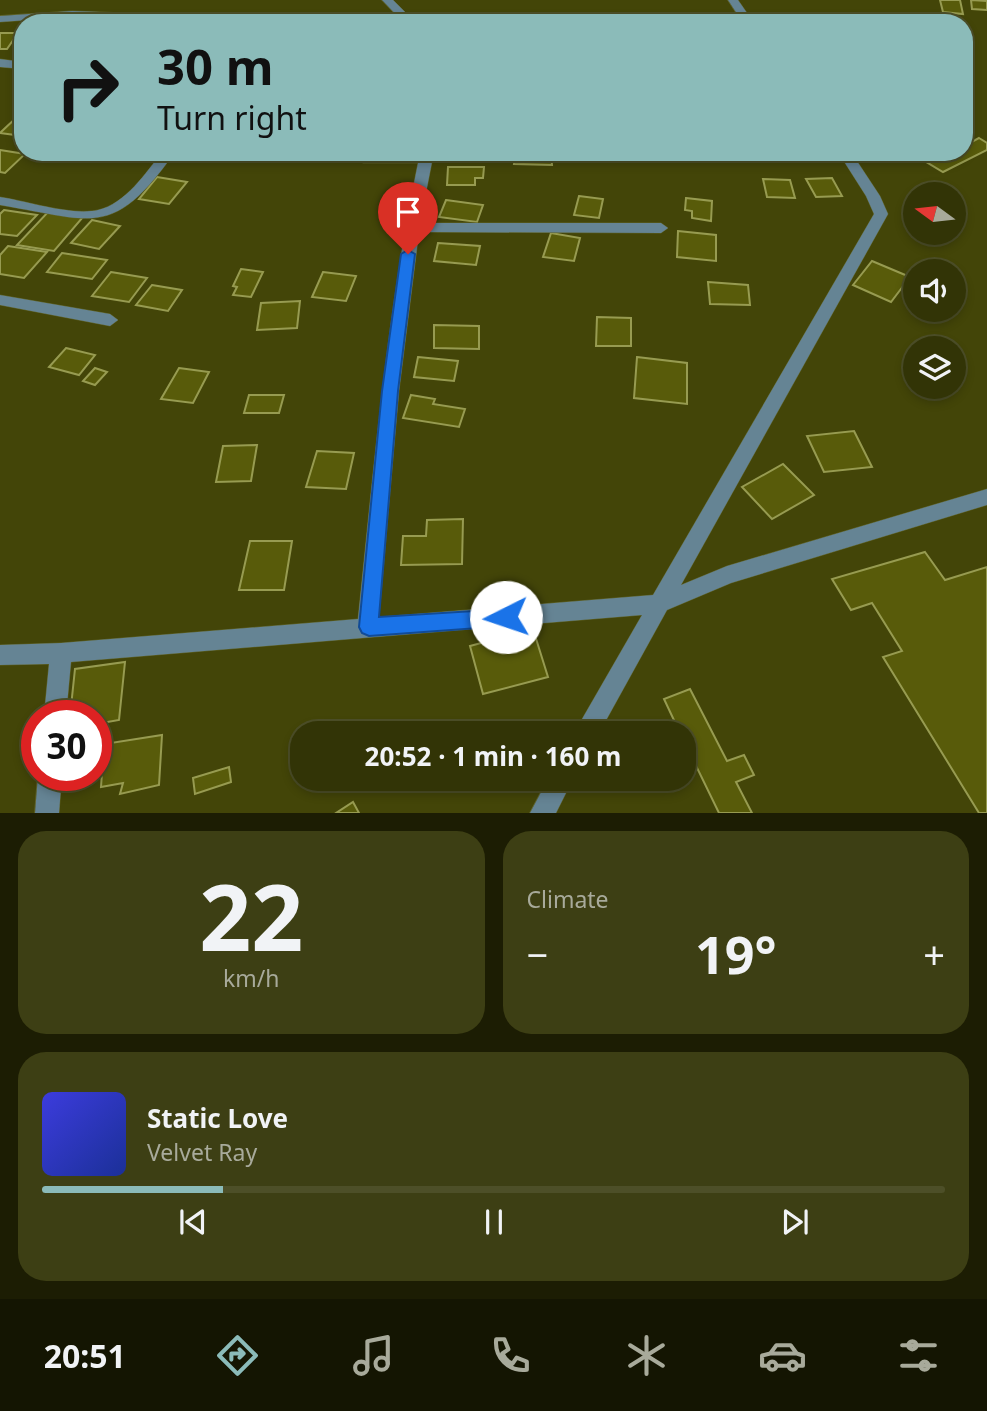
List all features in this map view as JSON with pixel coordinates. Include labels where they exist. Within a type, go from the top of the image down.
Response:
[{"type":"street","points":[[387,0],[402,14]]},
{"type":"street","points":[[0,201],[99,215],[119,206],[144,184],[162,161]]},
{"type":"street","points":[[369,627],[390,391],[412,227],[425,161]]},
{"type":"street","points":[[593,721],[881,215],[873,196],[850,161]]},
{"type":"street","points":[[412,227],[661,228]]},
{"type":"street","points":[[0,300],[110,320]]},
{"type":"street","points":[[0,655],[61,653],[659,604],[727,575],[987,497]]},
{"type":"street","points":[[57,700],[61,653]]},
{"type":"street","points":[[47,813],[49,791]]},
{"type":"street","points":[[542,813],[554,791]]},
{"type":"building","points":[[940,0],[960,0],[963,14],[943,12]]},
{"type":"building","points":[[971,0],[987,1],[987,10],[972,9]]},
{"type":"building","points":[[0,33],[14,33],[14,39],[7,49],[0,49]]},
{"type":"building","points":[[14,120],[14,135],[0,133]]},
{"type":"building","points":[[979,138],[987,143],[987,150],[973,157],[973,141]]},
{"type":"building","points":[[0,150],[14,152],[14,161],[18,161],[5,173],[0,172]]},
{"type":"building","points":[[514,161],[552,161],[552,165],[514,164]]},
{"type":"building","points":[[932,161],[965,161],[943,172],[928,163]]},
{"type":"building","points":[[448,167],[484,167],[483,178],[475,178],[475,185],[447,185]]},
{"type":"building","points":[[157,177],[187,182],[169,204],[139,199]]},
{"type":"building","points":[[832,178],[842,196],[816,197],[806,179]]},
{"type":"building","points":[[763,179],[790,180],[795,198],[767,197]]},
{"type":"building","points":[[579,196],[603,199],[599,218],[574,215]]},
{"type":"building","points":[[686,198],[712,201],[711,221],[692,218],[692,211],[685,210]]},
{"type":"building","points":[[446,200],[483,205],[477,222],[439,217]]},
{"type":"building","points":[[4,210],[37,215],[17,236],[0,234],[0,214]]},
{"type":"building","points":[[48,212],[83,217],[54,251],[17,245]]},
{"type":"building","points":[[92,220],[120,226],[99,249],[71,243]]},
{"type":"building","points":[[678,231],[716,235],[716,261],[677,257]]},
{"type":"building","points":[[551,233],[580,238],[574,261],[543,257]]},
{"type":"building","points":[[438,243],[480,246],[476,265],[434,261]]},
{"type":"building","points":[[8,246],[47,252],[24,278],[0,274],[0,255]]},
{"type":"building","points":[[62,253],[107,260],[92,279],[47,272]]},
{"type":"building","points":[[872,261],[903,274],[903,286],[891,302],[853,285]]},
{"type":"building","points":[[241,269],[263,272],[251,297],[233,295],[237,287],[233,286]]},
{"type":"building","points":[[111,272],[147,278],[129,302],[92,296]]},
{"type":"building","points":[[323,272],[356,276],[346,301],[312,297]]},
{"type":"building","points":[[708,282],[748,285],[750,305],[710,304]]},
{"type":"building","points":[[152,285],[182,290],[168,311],[136,305]]},
{"type":"building","points":[[300,301],[297,328],[257,330],[261,303]]},
{"type":"building","points":[[597,317],[631,318],[631,346],[596,346]]},
{"type":"building","points":[[434,325],[479,326],[479,349],[434,348]]},
{"type":"building","points":[[66,348],[95,355],[79,375],[49,367]]},
{"type":"building","points":[[418,357],[458,361],[454,381],[414,377]]},
{"type":"building","points":[[637,357],[687,363],[687,404],[634,398]]},
{"type":"building","points":[[95,368],[107,372],[95,385],[83,381]]},
{"type":"building","points":[[179,368],[209,372],[193,403],[161,399]]},
{"type":"building","points":[[249,395],[284,395],[279,413],[244,413]]},
{"type":"building","points":[[411,395],[435,399],[433,404],[465,409],[459,427],[403,418]]},
{"type":"building","points":[[854,431],[872,467],[824,472],[807,436]]},
{"type":"building","points":[[257,445],[251,481],[216,482],[223,446]]},
{"type":"building","points":[[317,451],[354,453],[346,489],[306,487]]},
{"type":"building","points":[[783,464],[814,495],[772,519],[742,487]]},
{"type":"building","points":[[463,519],[462,564],[401,565],[403,536],[426,536],[427,520]]},
{"type":"building","points":[[250,541],[292,541],[284,590],[239,590]]},
{"type":"building","points":[[925,552],[945,580],[987,567],[987,813],[979,813],[883,657],[902,651],[872,603],[851,610],[832,579]]},
{"type":"building","points":[[533,629],[548,677],[483,694],[470,646]]},
{"type":"building","points":[[125,662],[119,720],[112,721],[112,700],[72,700],[75,669]]},
{"type":"building","points":[[690,689],[727,761],[744,755],[754,775],[736,782],[752,813],[719,813],[696,766],[696,721],[674,721],[664,699]]},
{"type":"building","points":[[162,735],[159,785],[120,794],[123,783],[112,785],[112,743]]},
{"type":"building","points":[[229,767],[231,782],[195,794],[193,778]]},
{"type":"building","points":[[353,802],[359,813],[336,813]]},
{"type":"route","points":[[408,254],[390,391],[369,627],[506,617]]}]
